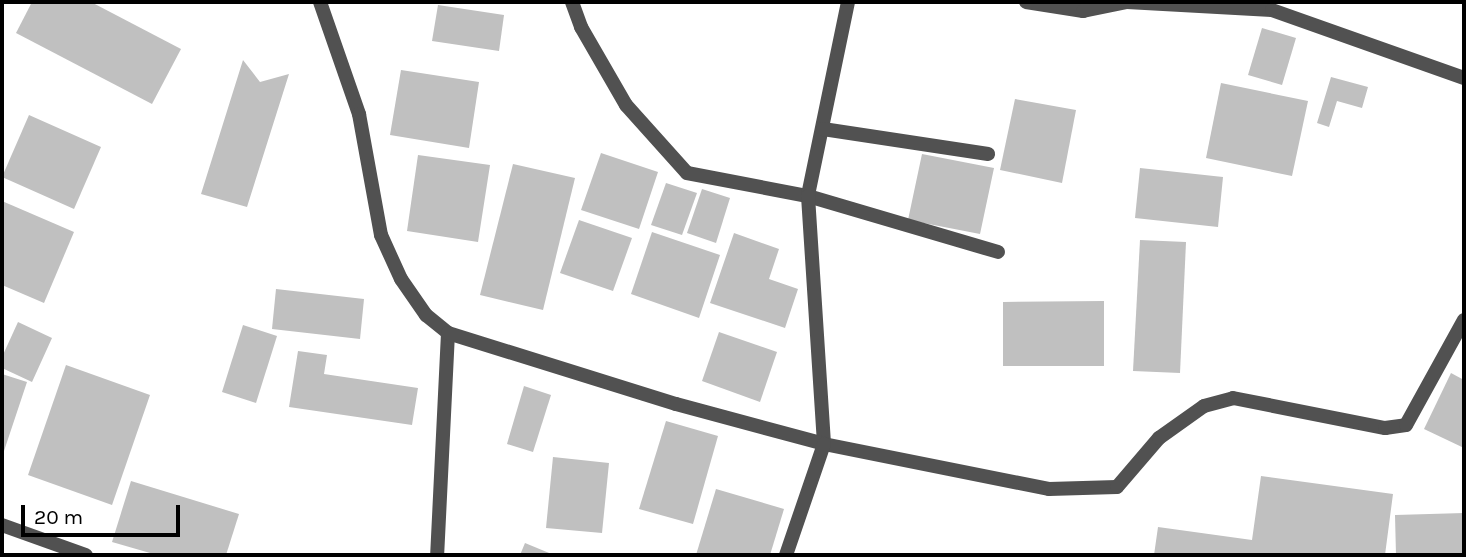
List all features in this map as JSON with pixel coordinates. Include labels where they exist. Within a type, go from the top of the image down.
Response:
[{"type":"street","points":[[320,2],[359,114],[381,235],[401,279],[426,315],[448,333],[676,404],[824,444],[1049,489],[1117,486],[1159,438],[1204,406],[1233,398],[1385,428],[1406,425],[1464,320]]},
{"type":"street","points":[[572,2],[581,27],[626,105],[687,173],[808,196],[998,252]]},
{"type":"street","points":[[786,555],[824,444],[808,196],[848,2]]},
{"type":"street","points":[[1026,2],[1083,11],[1127,2],[1272,10],[1464,78]]},
{"type":"street","points":[[823,129],[988,154]]},
{"type":"street","points":[[438,555],[448,333]]},
{"type":"street","points":[[2,525],[86,555]]},
{"type":"building","points":[[32,2],[91,2],[181,49],[152,104],[16,33]]},
{"type":"building","points":[[438,5],[504,15],[499,51],[432,41]]},
{"type":"building","points":[[1262,28],[1296,38],[1282,85],[1248,75]]},
{"type":"building","points":[[243,60],[260,82],[289,74],[247,207],[201,194]]},
{"type":"building","points":[[401,70],[479,82],[469,148],[390,135]]},
{"type":"building","points":[[1331,77],[1368,87],[1362,108],[1337,101],[1329,127],[1317,123]]},
{"type":"building","points":[[1221,83],[1308,101],[1292,176],[1206,158]]},
{"type":"building","points":[[1015,99],[1076,110],[1062,183],[1000,170]]},
{"type":"building","points":[[29,115],[101,147],[74,209],[2,177]]},
{"type":"building","points":[[601,153],[658,172],[639,229],[581,210]]},
{"type":"building","points":[[922,154],[994,168],[980,234],[908,220]]},
{"type":"building","points":[[418,155],[490,165],[478,242],[407,231]]},
{"type":"building","points":[[513,164],[575,178],[543,310],[480,295]]},
{"type":"building","points":[[1140,168],[1223,177],[1218,227],[1135,218]]},
{"type":"building","points":[[666,183],[697,193],[682,235],[651,225]]},
{"type":"building","points":[[702,189],[730,198],[716,243],[687,233]]},
{"type":"building","points":[[2,201],[74,232],[44,303],[2,285]]},
{"type":"building","points":[[579,220],[632,238],[613,291],[560,273]]},
{"type":"building","points":[[652,232],[720,255],[699,318],[631,294]]},
{"type":"building","points":[[734,233],[779,249],[769,279],[798,289],[785,328],[710,303]]},
{"type":"building","points":[[1140,240],[1186,242],[1180,373],[1133,371]]},
{"type":"building","points":[[276,289],[364,299],[360,339],[272,329]]},
{"type":"building","points":[[1104,301],[1104,366],[1003,366],[1003,302]]},
{"type":"building","points":[[18,322],[52,338],[32,382],[2,368],[2,357]]},
{"type":"building","points":[[243,325],[277,336],[256,403],[222,392]]},
{"type":"building","points":[[719,332],[777,352],[760,402],[702,381]]},
{"type":"building","points":[[298,351],[327,355],[324,374],[418,388],[412,425],[289,407]]},
{"type":"building","points":[[66,365],[150,395],[112,505],[28,475]]},
{"type":"building","points":[[1451,373],[1464,380],[1464,448],[1424,429]]},
{"type":"building","points":[[2,374],[27,382],[2,457]]},
{"type":"building","points":[[524,386],[551,395],[533,452],[507,444]]},
{"type":"building","points":[[666,421],[718,436],[693,524],[639,509]]},
{"type":"building","points":[[553,457],[609,463],[602,533],[546,528]]},
{"type":"building","points":[[1261,476],[1393,494],[1385,555],[1154,555],[1158,527],[1252,540]]},
{"type":"building","points":[[131,481],[239,514],[226,555],[157,555],[112,542]]},
{"type":"building","points":[[716,489],[784,509],[770,555],[696,555]]},
{"type":"building","points":[[1464,513],[1464,555],[1396,555],[1395,515]]},
{"type":"building","points":[[525,543],[554,555],[520,555]]}]
